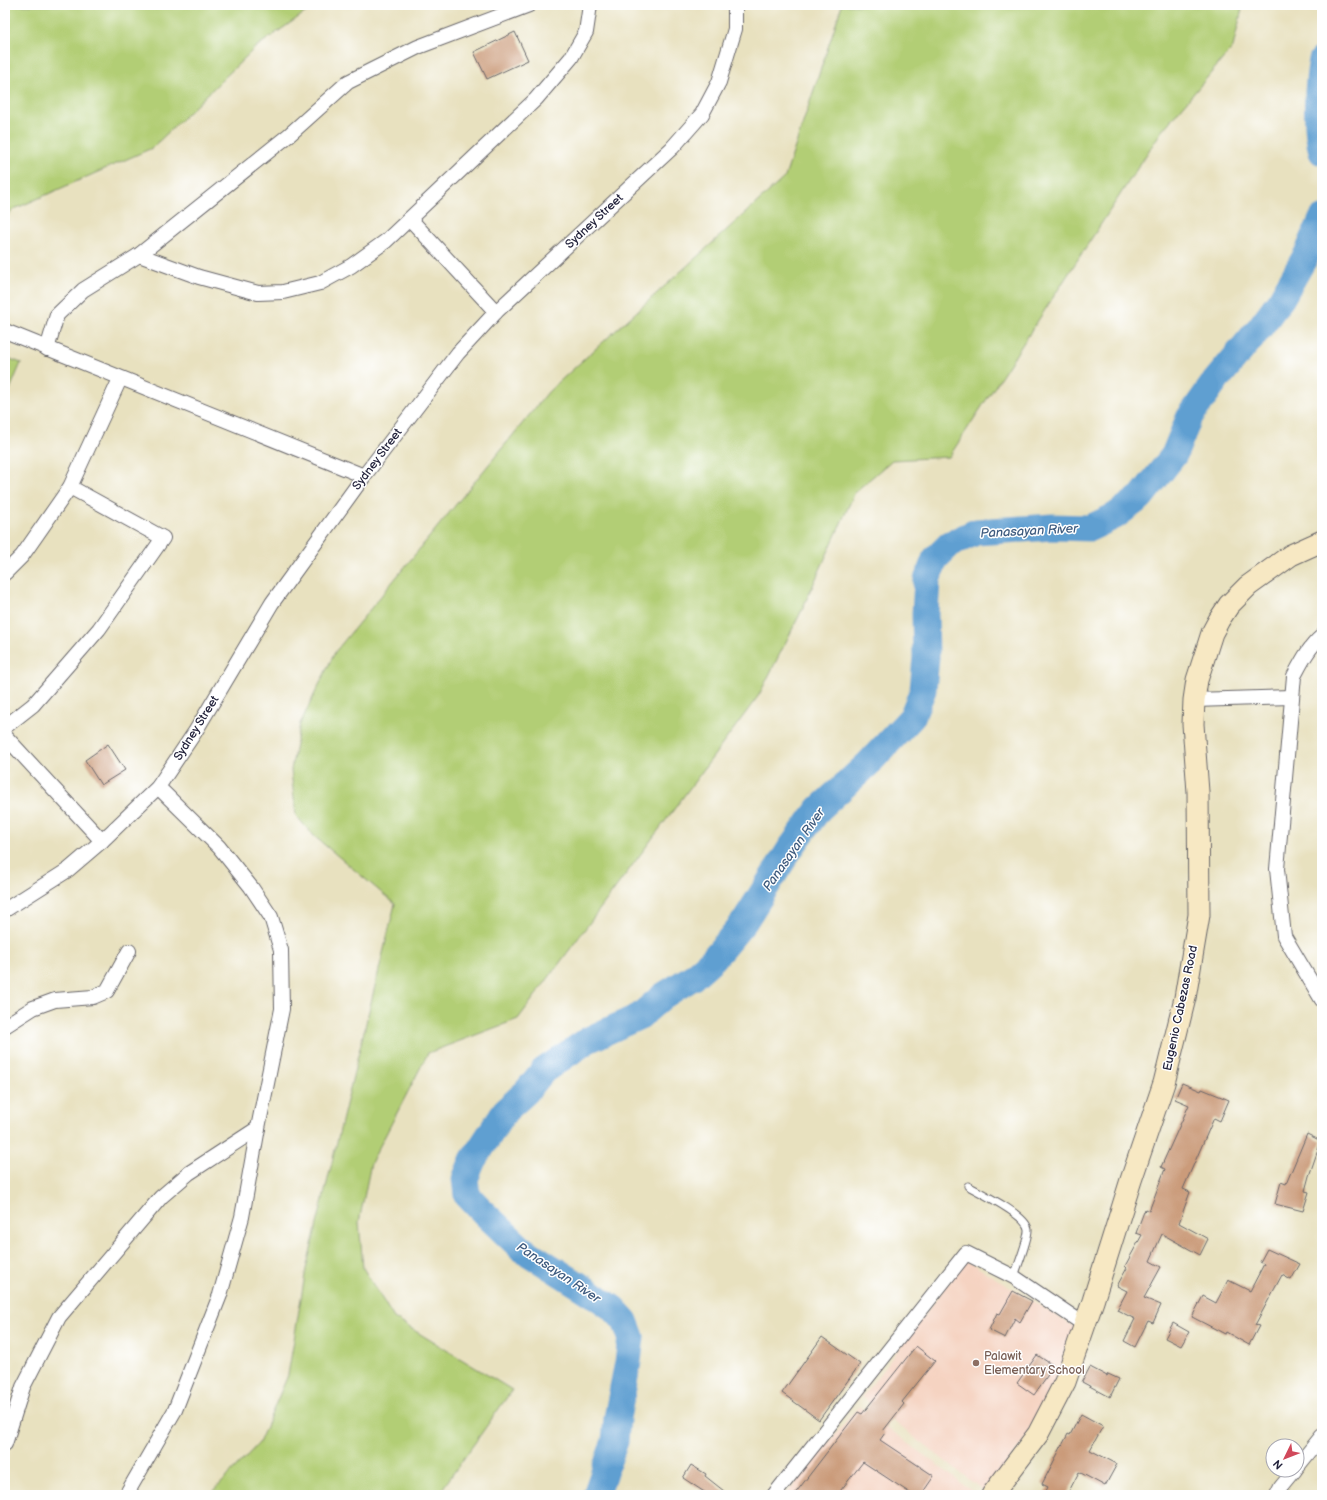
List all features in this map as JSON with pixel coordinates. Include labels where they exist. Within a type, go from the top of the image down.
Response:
[{"type":"street","points":[[47,349],[57,315],[83,290],[139,255],[289,135],[348,82],[418,47],[529,5]]},
{"type":"street","points":[[139,255],[199,277],[258,293],[283,292],[320,282],[351,266],[386,241],[536,99],[571,58],[586,32],[590,5]]},
{"type":"street","name":"Sydney Street","points":[[5,910],[68,870],[102,841],[158,787],[195,732],[272,603],[364,476],[458,353],[496,312],[672,148],[702,114],[719,82],[735,29],[735,5]]},
{"type":"street","points":[[410,219],[496,312]]},
{"type":"street","points":[[5,331],[120,379],[364,476]]},
{"type":"street","points":[[5,573],[22,556],[70,487],[120,379]]},
{"type":"street","points":[[5,727],[33,705],[99,629],[163,538],[70,487]]},
{"type":"street","name":"Eugenio Cabezas Road","points":[[992,1495],[1038,1434],[1065,1382],[1164,1083],[1185,998],[1199,914],[1198,792],[1193,724],[1194,700],[1197,680],[1212,633],[1229,604],[1248,586],[1291,555],[1322,541]]},
{"type":"street","points":[[1322,636],[1314,643],[1302,660],[1294,676],[1277,869],[1284,936],[1322,1000]]},
{"type":"street","points":[[1194,700],[1292,698]]},
{"type":"street","points":[[5,736],[102,841]]},
{"type":"street","points":[[126,1495],[175,1410],[220,1295],[242,1217],[282,1009],[281,950],[271,917],[251,887],[220,847],[158,787]]},
{"type":"street","points":[[5,1026],[33,1008],[55,1000],[93,997],[107,991],[129,951]]},
{"type":"street","points":[[5,1444],[23,1387],[60,1317],[161,1197],[189,1173],[258,1128]]},
{"type":"street","points":[[774,1495],[966,1253],[1014,1277],[1085,1325]]},
{"type":"street","points":[[1305,1457],[1322,1436]]},
{"type":"street","points":[[1278,1495],[1281,1487],[1288,1478]]},
{"type":"lane","points":[[968,1186],[1017,1214],[1026,1225],[1028,1230],[1014,1277]]},
{"type":"shaded area","name":"Palawit Elementary School","points":[[966,1260],[1078,1329],[1037,1423],[985,1492],[862,1397]]},
{"type":"shaded area","points":[[859,1406],[977,1495],[785,1495]]},
{"type":"green space","points":[[5,5],[316,5],[256,47],[152,148],[12,210],[5,219]]},
{"type":"green space","points":[[842,5],[1243,5],[1233,47],[1161,132],[949,457],[892,460],[855,492],[800,614],[759,695],[518,1019],[428,1053],[371,1163],[359,1222],[363,1268],[394,1318],[512,1390],[438,1495],[210,1495],[259,1443],[288,1375],[306,1269],[395,904],[314,836],[296,816],[291,770],[300,724],[335,652],[549,391],[785,177]]},
{"type":"green space","points":[[5,357],[21,363],[5,401]]},
{"type":"building","points":[[515,32],[528,60],[487,79],[474,52]]},
{"type":"building","points":[[108,744],[125,770],[101,785],[85,760]]},
{"type":"building","points":[[1182,1083],[1229,1100],[1220,1121],[1214,1118],[1183,1189],[1190,1192],[1179,1223],[1208,1239],[1200,1255],[1162,1234],[1150,1261],[1161,1267],[1144,1298],[1161,1305],[1153,1323],[1148,1321],[1135,1347],[1124,1341],[1135,1319],[1117,1310],[1127,1291],[1117,1286],[1127,1268],[1125,1266],[1142,1235],[1136,1233],[1145,1209],[1149,1211],[1165,1169],[1161,1167],[1189,1105],[1175,1099]]},
{"type":"building","points":[[1307,1134],[1321,1141],[1305,1191],[1309,1192],[1303,1211],[1275,1204],[1281,1182],[1286,1184]]},
{"type":"building","points":[[1267,1249],[1300,1264],[1291,1280],[1282,1275],[1255,1325],[1259,1326],[1249,1345],[1226,1332],[1225,1334],[1192,1317],[1203,1296],[1216,1303],[1228,1280],[1250,1291],[1264,1264],[1260,1262]]},
{"type":"building","points":[[1013,1291],[1032,1301],[1020,1322],[1015,1318],[1005,1338],[989,1330],[997,1313],[1000,1314]]},
{"type":"building","points":[[1173,1323],[1189,1332],[1181,1346],[1165,1338]]},
{"type":"building","points":[[822,1337],[860,1364],[819,1420],[782,1393]]},
{"type":"building","points":[[916,1346],[935,1361],[902,1402],[904,1404],[883,1431],[885,1433],[880,1440],[934,1476],[921,1495],[913,1495],[863,1462],[837,1495],[794,1495],[858,1412],[862,1414]]},
{"type":"building","points":[[1037,1355],[1054,1366],[1034,1395],[1017,1383]]},
{"type":"building","points":[[1090,1367],[1107,1376],[1108,1374],[1119,1379],[1110,1397],[1082,1382]]},
{"type":"building","points":[[1081,1414],[1103,1426],[1090,1450],[1117,1464],[1105,1486],[1079,1472],[1067,1495],[1044,1495],[1048,1487],[1042,1484],[1068,1434],[1070,1435]]},
{"type":"building","points":[[691,1465],[706,1474],[705,1476],[729,1495],[709,1495],[683,1478]]},
{"type":"waterway","name":"Panasayan River","points":[[1322,60],[1318,106],[1318,131],[1322,152]]},
{"type":"waterway","name":"Panasayan River","points":[[596,1495],[615,1441],[617,1418],[628,1362],[631,1337],[625,1321],[614,1309],[522,1249],[467,1195],[465,1179],[473,1160],[505,1111],[526,1092],[543,1071],[588,1040],[640,1016],[663,996],[693,977],[713,959],[744,922],[790,849],[819,809],[868,764],[912,717],[923,690],[926,657],[925,614],[927,580],[935,559],[950,544],[976,532],[1053,527],[1090,528],[1115,516],[1141,497],[1174,455],[1189,418],[1213,384],[1258,330],[1281,299],[1308,252],[1322,219]]},
{"type":"place","name":"Palawit Elementary School","points":[[976,1363]]}]
